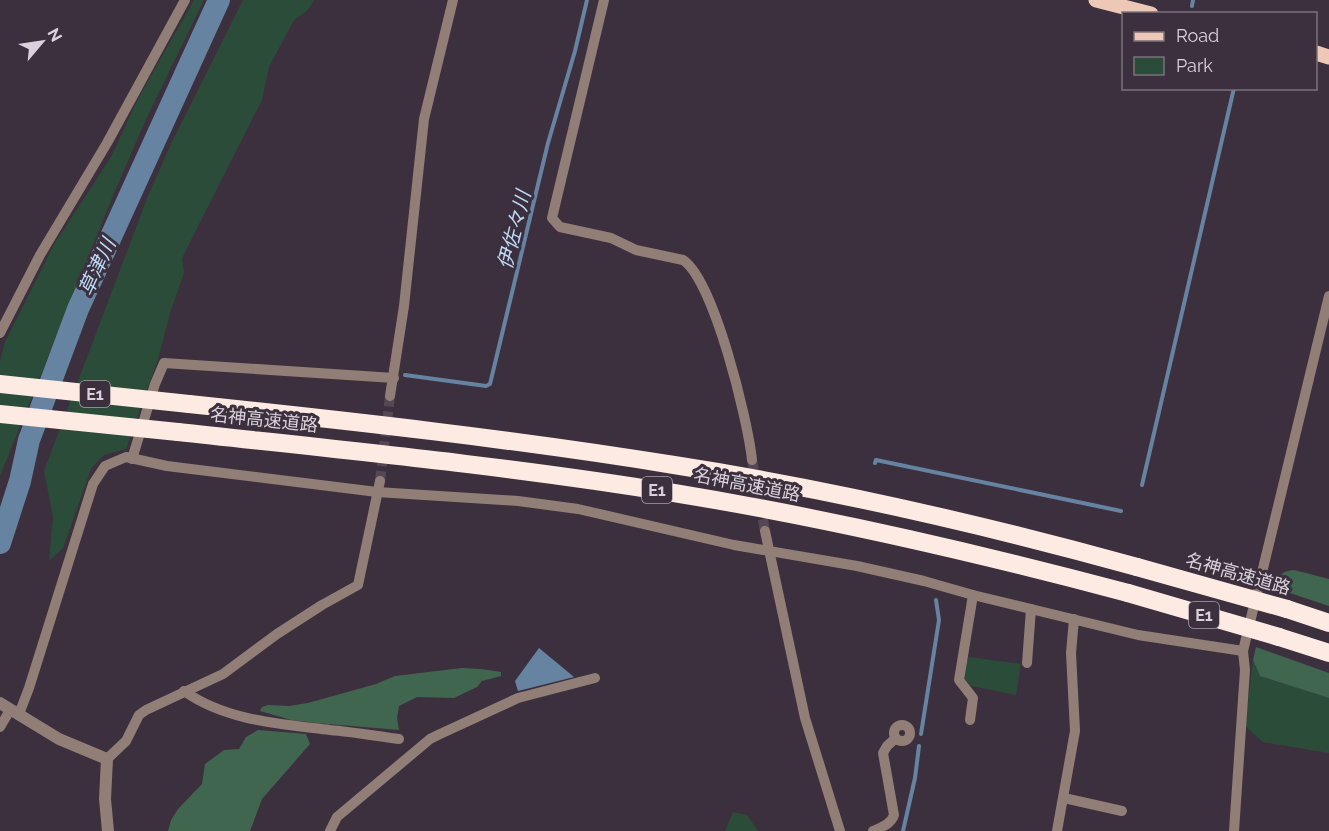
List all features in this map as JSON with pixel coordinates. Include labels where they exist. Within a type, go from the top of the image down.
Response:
[{"type":"highway","name":"名神高速道路","points":[[0,384],[383,424],[677,465],[793,486],[1049,543],[1287,609],[1329,623]]},
{"type":"highway","name":"名神高速道路","points":[[0,414],[471,465],[675,493],[861,528],[956,549],[1128,593],[1329,653]]},
{"type":"main road","points":[[1096,0],[1143,12]]},
{"type":"street","points":[[172,23],[178,0]]},
{"type":"street","points":[[0,333],[40,255],[107,143],[185,0]]},
{"type":"street","points":[[390,396],[404,306],[424,119],[453,0]]},
{"type":"street","points":[[604,0],[552,219],[560,227],[611,238],[636,250],[683,260],[689,264],[705,293],[732,363],[752,460]]},
{"type":"street","points":[[1234,831],[1245,670],[1243,651],[1329,296]]},
{"type":"street","points":[[132,459],[155,384],[164,363],[394,378]]},
{"type":"street","points":[[0,727],[8,708],[29,688],[93,484],[105,466],[126,457],[167,466],[578,509],[771,552],[857,566],[924,581],[1138,635],[1243,651]]},
{"type":"street","points":[[108,831],[105,799],[107,759],[126,741],[139,715],[184,691],[223,674],[277,634],[358,585],[379,487]]},
{"type":"street","points":[[765,531],[805,718],[840,831]]},
{"type":"street","points":[[970,720],[973,698],[959,680],[973,595]]},
{"type":"street","points":[[1027,663],[1031,609]]},
{"type":"street","points":[[1057,831],[1075,731],[1071,653],[1074,619]]},
{"type":"street","points":[[330,831],[337,818],[430,739],[519,698],[595,678]]},
{"type":"street","points":[[184,691],[199,702],[270,723],[399,739]]},
{"type":"street","points":[[8,708],[59,739],[107,759]]},
{"type":"street","points":[[873,831],[887,825],[894,815],[883,753],[886,746],[896,738]]},
{"type":"street","points":[[1064,798],[1122,812]]},
{"type":"green space","points":[[194,0],[204,0],[146,119],[112,198],[0,476],[0,361],[5,342],[55,243],[111,157],[138,99]]},
{"type":"green space","points":[[243,0],[314,0],[308,10],[294,20],[269,67],[262,100],[182,258],[184,273],[158,359],[126,449],[104,455],[91,469],[63,548],[49,561],[53,517],[44,471],[148,196],[170,146]]},
{"type":"green space","points":[[1294,570],[1329,579],[1329,606],[1272,587],[1280,575]]},
{"type":"green space","points":[[1256,647],[1329,673],[1329,698],[1260,676],[1253,660]]},
{"type":"green space","points":[[968,657],[1021,664],[1016,695],[971,686],[964,677]]},
{"type":"green space","points":[[1253,660],[1260,676],[1329,698],[1329,753],[1263,742],[1245,726]]},
{"type":"green space","points":[[462,668],[501,672],[501,676],[482,681],[477,687],[454,698],[417,697],[399,706],[397,718],[399,730],[291,720],[260,711],[262,707],[268,705],[289,706],[308,703],[376,684],[395,676]]},
{"type":"green space","points":[[258,730],[306,734],[310,744],[262,799],[250,831],[168,831],[171,820],[178,809],[202,784],[205,764],[224,750],[239,749],[246,737]]},
{"type":"green space","points":[[733,812],[747,815],[758,831],[725,831]]},
{"type":"water","points":[[539,648],[574,677],[518,691],[515,681]]},
{"type":"waterway","name":"草津川","points":[[0,543],[20,481],[29,440],[78,309],[219,0]]},
{"type":"waterway","name":"伊佐々川","points":[[405,375],[486,386],[490,384],[548,143],[575,51],[587,0]]},
{"type":"waterway","points":[[1192,6],[1193,0]]},
{"type":"waterway","points":[[1142,485],[1234,90]]},
{"type":"waterway","points":[[875,463],[876,460],[1121,511]]},
{"type":"waterway","points":[[921,734],[939,620],[936,600]]},
{"type":"waterway","points":[[903,831],[915,778],[919,746]]},
{"type":"tunnel","points":[[380,481],[390,396]]},
{"type":"tunnel","points":[[752,460],[765,531]]}]
